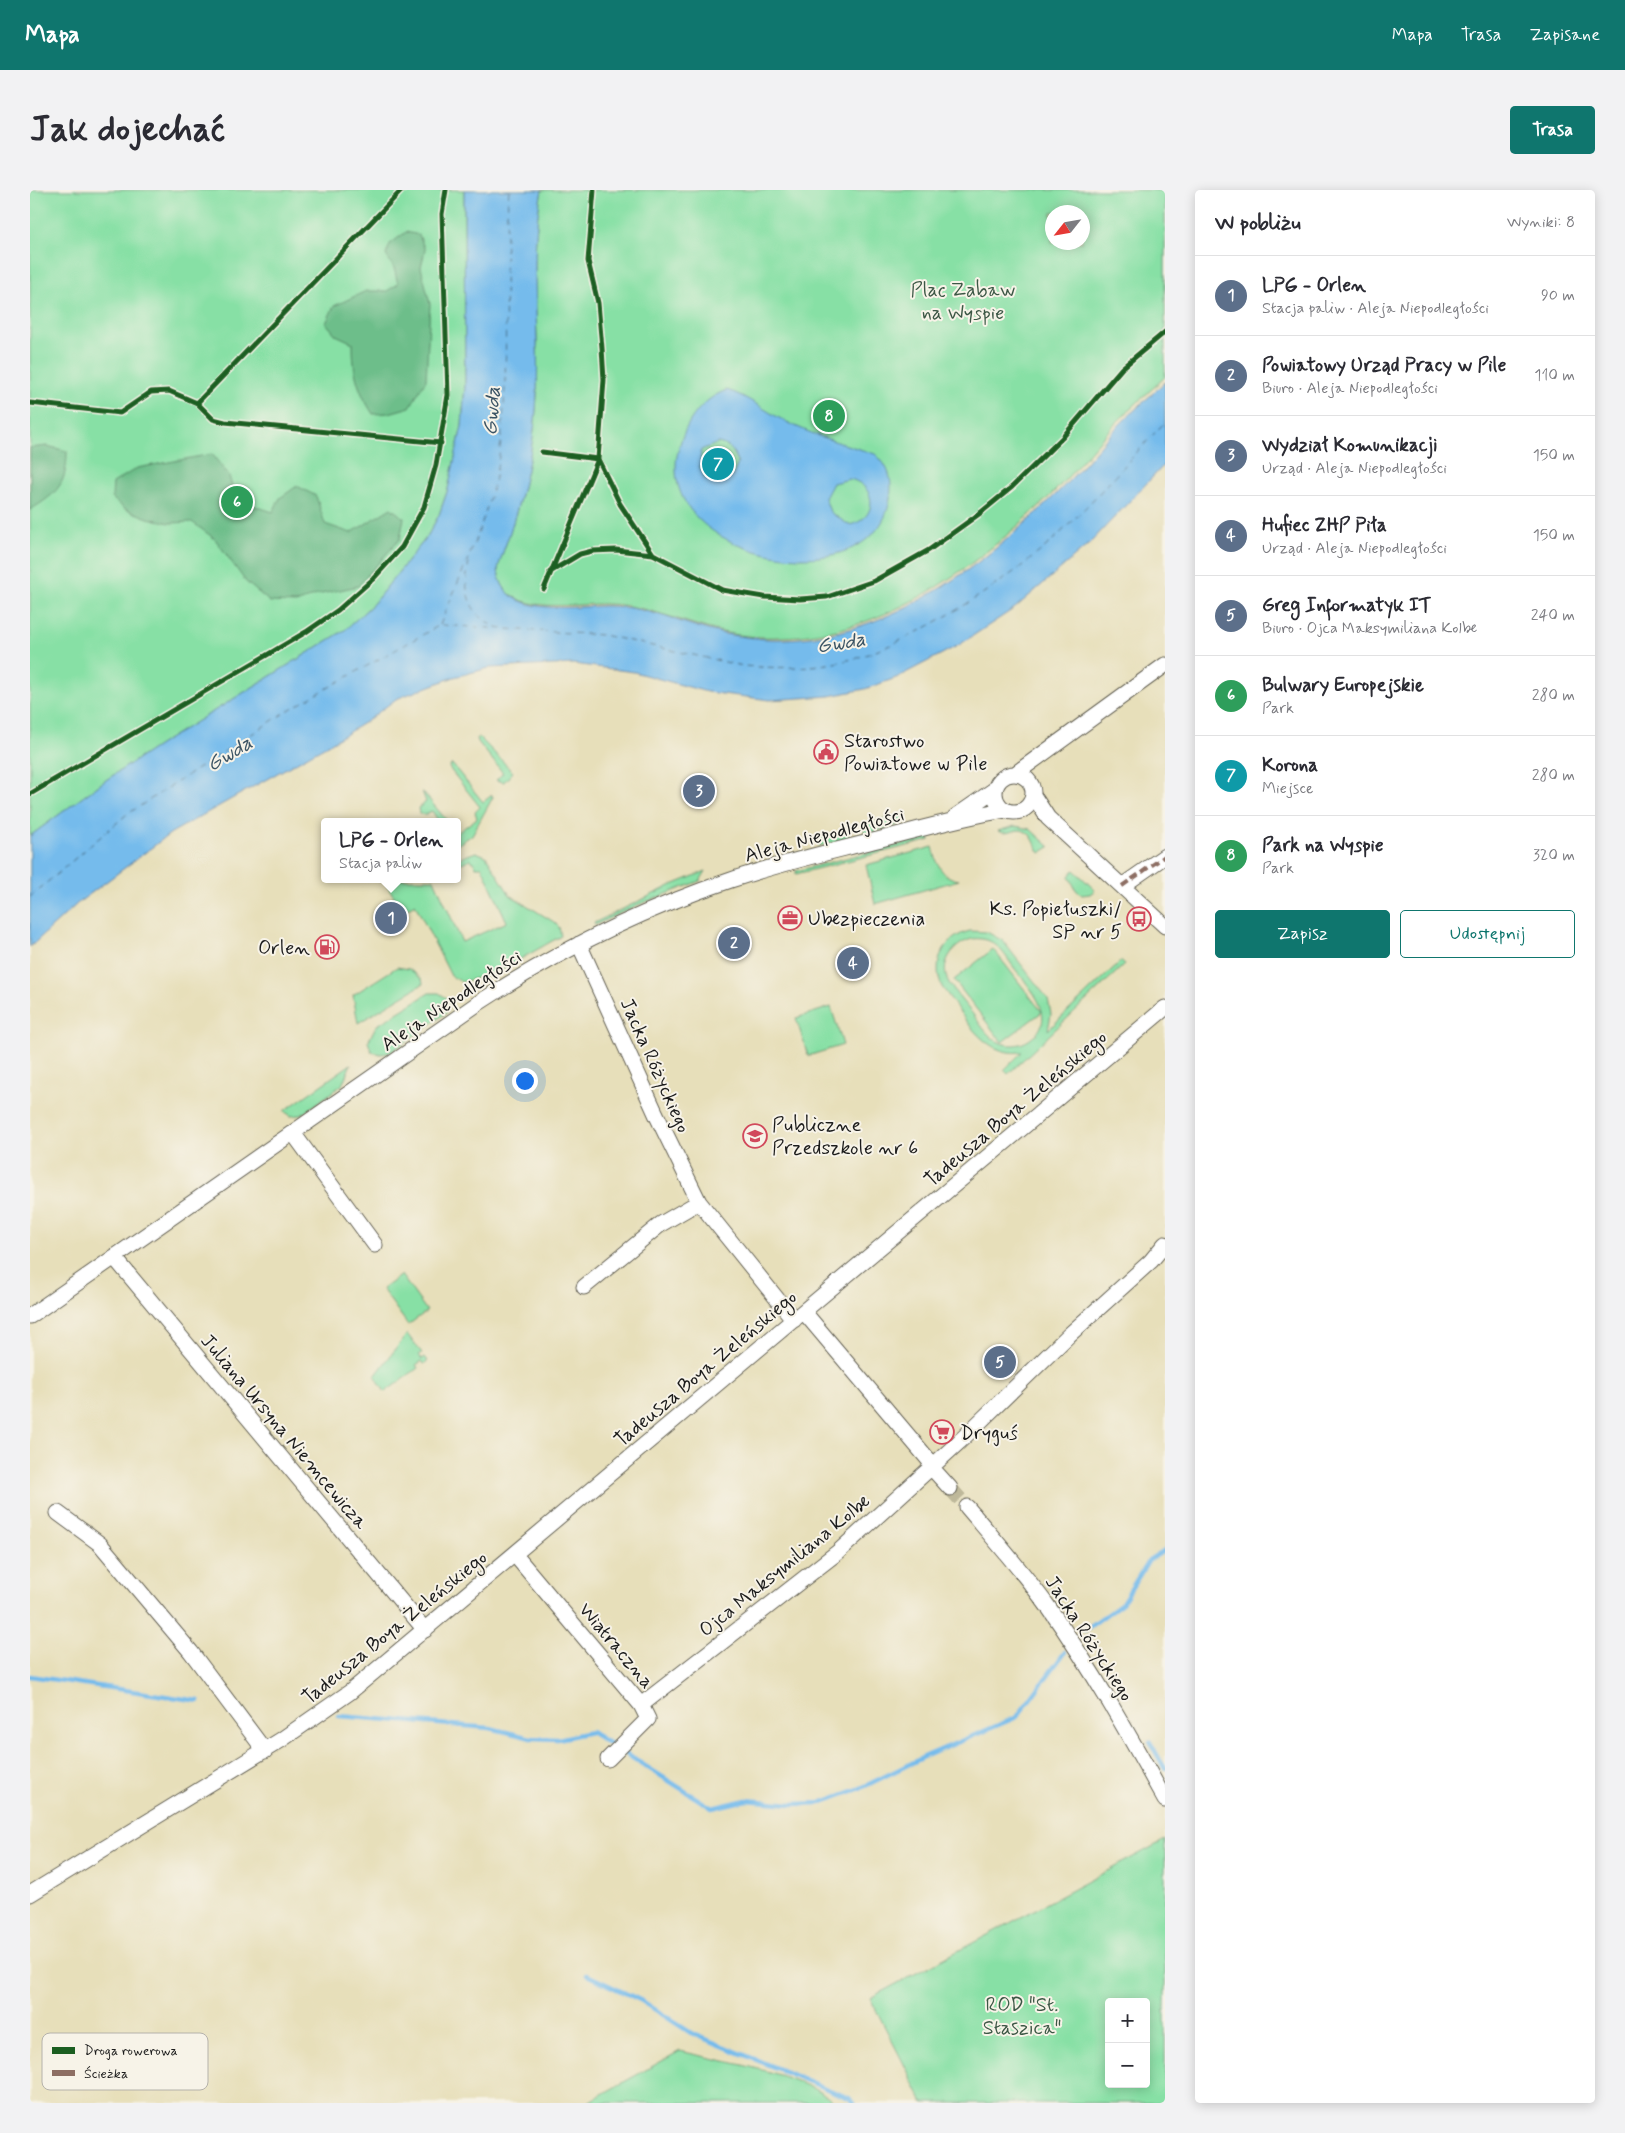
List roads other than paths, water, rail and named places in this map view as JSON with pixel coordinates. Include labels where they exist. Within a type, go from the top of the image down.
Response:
[{"type":"street","points":[[1048,818],[1023,809],[1011,812],[1005,810],[996,802],[994,790],[996,785],[1004,776],[1015,774],[1025,765],[1043,755],[1165,665]]},
{"type":"street","points":[[1023,809],[1043,755]]},
{"type":"street","points":[[1015,774],[1031,788],[1048,818],[1165,926]]},
{"type":"street","name":"Aleja Niepodległości","points":[[945,823],[994,790]]},
{"type":"street","name":"Aleja Niepodległości","points":[[30,1316],[477,1004],[579,944],[628,920],[732,879],[945,823],[1005,810]]},
{"type":"street","points":[[1122,886],[1165,856]]},
{"type":"street","name":"Jacka Różyckiego","points":[[579,944],[656,1114],[699,1202],[950,1488]]},
{"type":"street","name":"Tadeusza Boya Żeleńskiego","points":[[30,1894],[265,1750],[350,1692],[1165,1008]]},
{"type":"street","points":[[293,1132],[375,1245]]},
{"type":"street","points":[[584,1287],[661,1224],[699,1202]]},
{"type":"street","name":"Ojca Maksymiliana Kolbe","points":[[641,1705],[838,1552],[932,1466],[1069,1335],[1151,1261],[1165,1244]]},
{"type":"street","name":"Juliana Ursyna Niemcewicza","points":[[114,1257],[425,1630]]},
{"type":"street","name":"Jacka Różyckiego","points":[[967,1507],[1022,1572],[1066,1634],[1115,1711],[1165,1800]]},
{"type":"street","points":[[58,1513],[100,1544],[191,1652],[265,1750]]},
{"type":"street","name":"Wiatraczna","points":[[515,1555],[641,1705],[648,1719],[608,1759]]},
{"type":"water","name":"Gwda","points":[[464,190],[542,190],[538,217],[535,272],[537,382],[535,425],[523,485],[498,569],[502,585],[512,596],[525,603],[558,607],[607,606],[638,609],[725,634],[754,638],[784,639],[823,635],[861,626],[897,611],[932,593],[966,571],[997,547],[1055,495],[1119,425],[1165,382],[1165,464],[1089,544],[1015,608],[959,645],[896,678],[865,689],[830,696],[770,700],[707,692],[634,672],[574,664],[489,668],[454,677],[396,699],[367,721],[331,743],[171,833],[78,903],[30,947],[30,836],[106,780],[159,745],[345,630],[373,604],[427,537],[439,515],[448,489],[462,426],[465,385]]},
{"type":"water","points":[[727,390],[735,393],[807,431],[875,454],[887,468],[891,485],[890,498],[876,530],[849,550],[812,558],[772,555],[733,543],[701,521],[680,492],[677,456],[683,434],[688,425],[700,407],[717,394]],"holes":[[[718,443],[732,450],[738,464],[731,478],[716,483],[705,478],[700,467],[701,450]],[[850,479],[866,488],[870,495],[871,503],[865,517],[859,522],[849,525],[830,512],[825,498],[833,483]]]},
{"type":"waterway","points":[[1085,1630],[1122,1603],[1149,1560],[1165,1550]]},
{"type":"waterway","points":[[339,1716],[490,1728],[531,1738],[558,1739],[591,1732],[712,1808],[746,1800],[792,1804],[820,1803],[861,1788],[926,1756],[1017,1717],[1065,1652]]},
{"type":"waterway","points":[[30,1676],[199,1701]]},
{"type":"waterway","points":[[1150,1742],[1165,1769]]},
{"type":"waterway","points":[[587,1975],[642,2001],[691,2033],[849,2098],[854,2103]]},
{"type":"tunnel","points":[[950,1488],[967,1507]]},
{"type":"place","name":"Park na Wyspie","points":[[829,416]]},
{"type":"place","name":"Korona","points":[[718,464]]},
{"type":"place","name":"Bulwary Europejskie","points":[[237,502]]},
{"type":"place","name":"Starostwo Powiatowe w Pile","points":[[826,752]]},
{"type":"place","name":"Wydział Komunikacji","points":[[699,791]]},
{"type":"place","name":"LPG - Orlen","points":[[391,918]]},
{"type":"place","name":"Ubezpieczenia","points":[[790,918]]},
{"type":"place","name":"Ks. Popiełuszki/ SP nr 5","points":[[1139,919]]},
{"type":"place","name":"Powiatowy Urząd Pracy w Pile","points":[[734,943]]},
{"type":"place","name":"Orlen","points":[[327,947]]},
{"type":"place","name":"Hufiec ZHP Piła","points":[[853,963]]},
{"type":"place","name":"Publiczne Przedszkole nr 6","points":[[755,1136]]},
{"type":"place","name":"Greg Informatyk IT","points":[[1000,1362]]},
{"type":"place","name":"Dryguś","points":[[942,1432]]},
{"type":"park label","name":"Plac Zabaw na Wyspie","points":[[963,300]]},
{"type":"park label","name":"ROD \"St. Staszica\"","points":[[1022,2016]]}]
